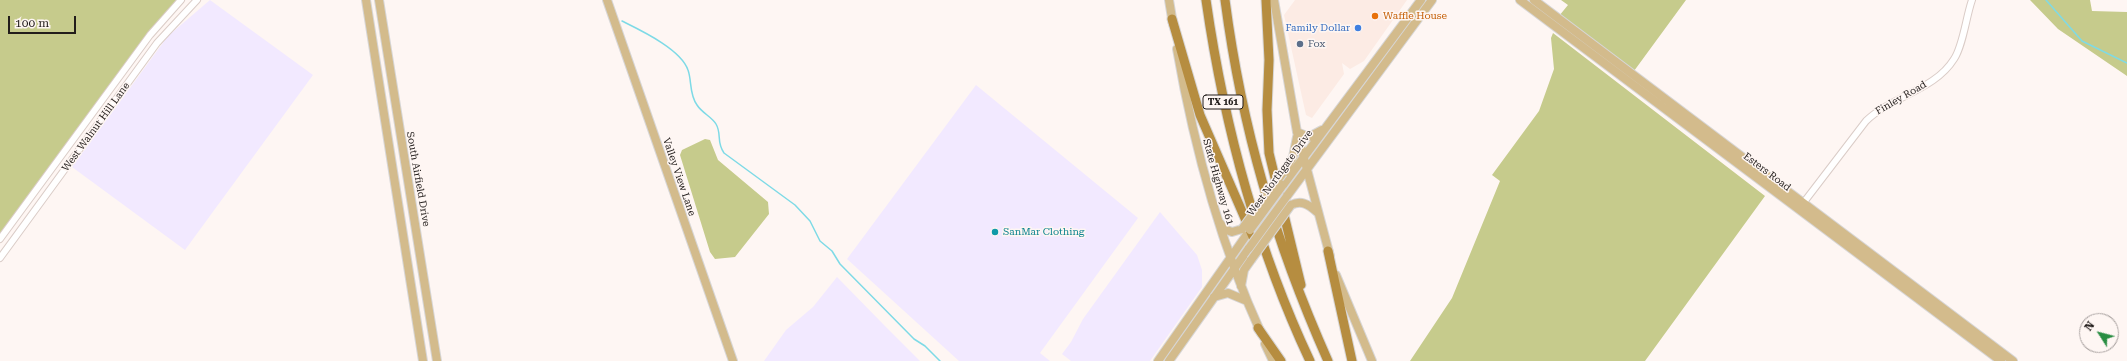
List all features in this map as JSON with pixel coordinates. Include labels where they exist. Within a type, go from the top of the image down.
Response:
[{"type":"highway","name":"TX 161","points":[[1206,0],[1218,74],[1231,138],[1248,202],[1279,288],[1310,361]]},
{"type":"highway","name":"TX 161","points":[[1225,0],[1236,75],[1256,165],[1281,245],[1328,361]]},
{"type":"highway","points":[[1266,0],[1269,60],[1267,110],[1269,153],[1308,313]]},
{"type":"highway","points":[[1172,19],[1200,115],[1258,247],[1279,288]]},
{"type":"highway","points":[[1328,251],[1352,361]]},
{"type":"highway","points":[[1258,328],[1281,361]]},
{"type":"main road","points":[[366,0],[423,361]]},
{"type":"main road","name":"South Airfield Drive","points":[[379,0],[437,361]]},
{"type":"main road","name":"Valley View Lane","points":[[607,0],[733,361]]},
{"type":"main road","name":"State Highway 161","points":[[1169,0],[1187,102],[1218,221],[1233,269],[1273,361]]},
{"type":"main road","points":[[1274,0],[1297,132],[1317,212],[1328,251],[1354,320],[1372,361]]},
{"type":"main road","name":"West Northgate Drive","points":[[1169,361],[1233,269],[1306,170],[1411,22],[1421,0]]},
{"type":"main road","name":"West Northgate Drive","points":[[1158,361],[1229,258],[1326,126],[1411,22],[1432,0]]},
{"type":"main road","name":"Esters Road","points":[[1520,0],[2013,361]]},
{"type":"main road","name":"Esters Road","points":[[1534,0],[2001,361]]},
{"type":"main road","points":[[1297,132],[1309,136],[1315,135],[1326,126]]},
{"type":"main road","points":[[1218,221],[1224,229],[1232,232],[1242,229],[1284,173],[1293,157],[1297,132]]},
{"type":"main road","points":[[1241,286],[1244,270],[1291,205],[1301,202],[1309,205],[1317,212]]},
{"type":"main road","points":[[1214,297],[1228,293],[1247,302]]},
{"type":"street","name":"West Walnut Hill Lane","points":[[0,239],[150,35],[181,0]]},
{"type":"street","name":"Finley Road","points":[[1801,206],[1866,120],[1877,110],[1935,79],[1948,67],[1957,53],[1972,0]]},
{"type":"street","name":"West Walnut Hill Lane","points":[[0,258],[157,43],[194,1]]},
{"type":"street","points":[[83,126],[92,132]]},
{"type":"shaded area","points":[[210,0],[313,75],[185,250],[72,167],[168,36]]},
{"type":"shaded area","points":[[1295,0],[1407,0],[1364,61],[1350,69],[1342,63],[1344,74],[1312,118],[1306,115],[1284,15]]},
{"type":"shaded area","points":[[976,85],[1138,218],[1040,353],[1050,361],[959,361],[847,259]]},
{"type":"shaded area","points":[[1160,212],[1197,255],[1202,270],[1202,287],[1150,361],[1071,361],[1062,354],[1071,342],[1083,319]]},
{"type":"shaded area","points":[[837,277],[920,361],[764,361],[786,330],[813,307]]},
{"type":"green space","points":[[0,0],[178,0],[156,23],[136,49],[0,235]]},
{"type":"green space","points":[[1561,0],[1686,0],[1634,71],[1559,16],[1568,5]]},
{"type":"green space","points":[[2030,0],[2090,0],[2092,11],[2127,12],[2127,76],[2058,29]]},
{"type":"green space","points":[[1553,33],[1765,196],[1645,361],[1410,361],[1452,298],[1500,181],[1492,175],[1539,111],[1554,69],[1551,38]]},
{"type":"green space","points":[[705,139],[710,140],[718,160],[768,202],[769,214],[735,257],[715,259],[710,252],[680,155],[682,150]]},
{"type":"waterway","points":[[2046,0],[2082,41],[2127,63]]},
{"type":"waterway","points":[[622,21],[659,41],[684,62],[688,70],[694,101],[699,108],[716,124],[719,131],[720,145],[724,153],[795,205],[810,221],[820,241],[832,251],[840,264],[914,339],[925,346],[940,361]]},
{"type":"place","name":"Waffle House","points":[[1375,16]]},
{"type":"place","name":"Family Dollar","points":[[1358,28]]},
{"type":"place","name":"Fox","points":[[1300,44]]},
{"type":"place","name":"SanMar Clothing","points":[[995,232]]}]
